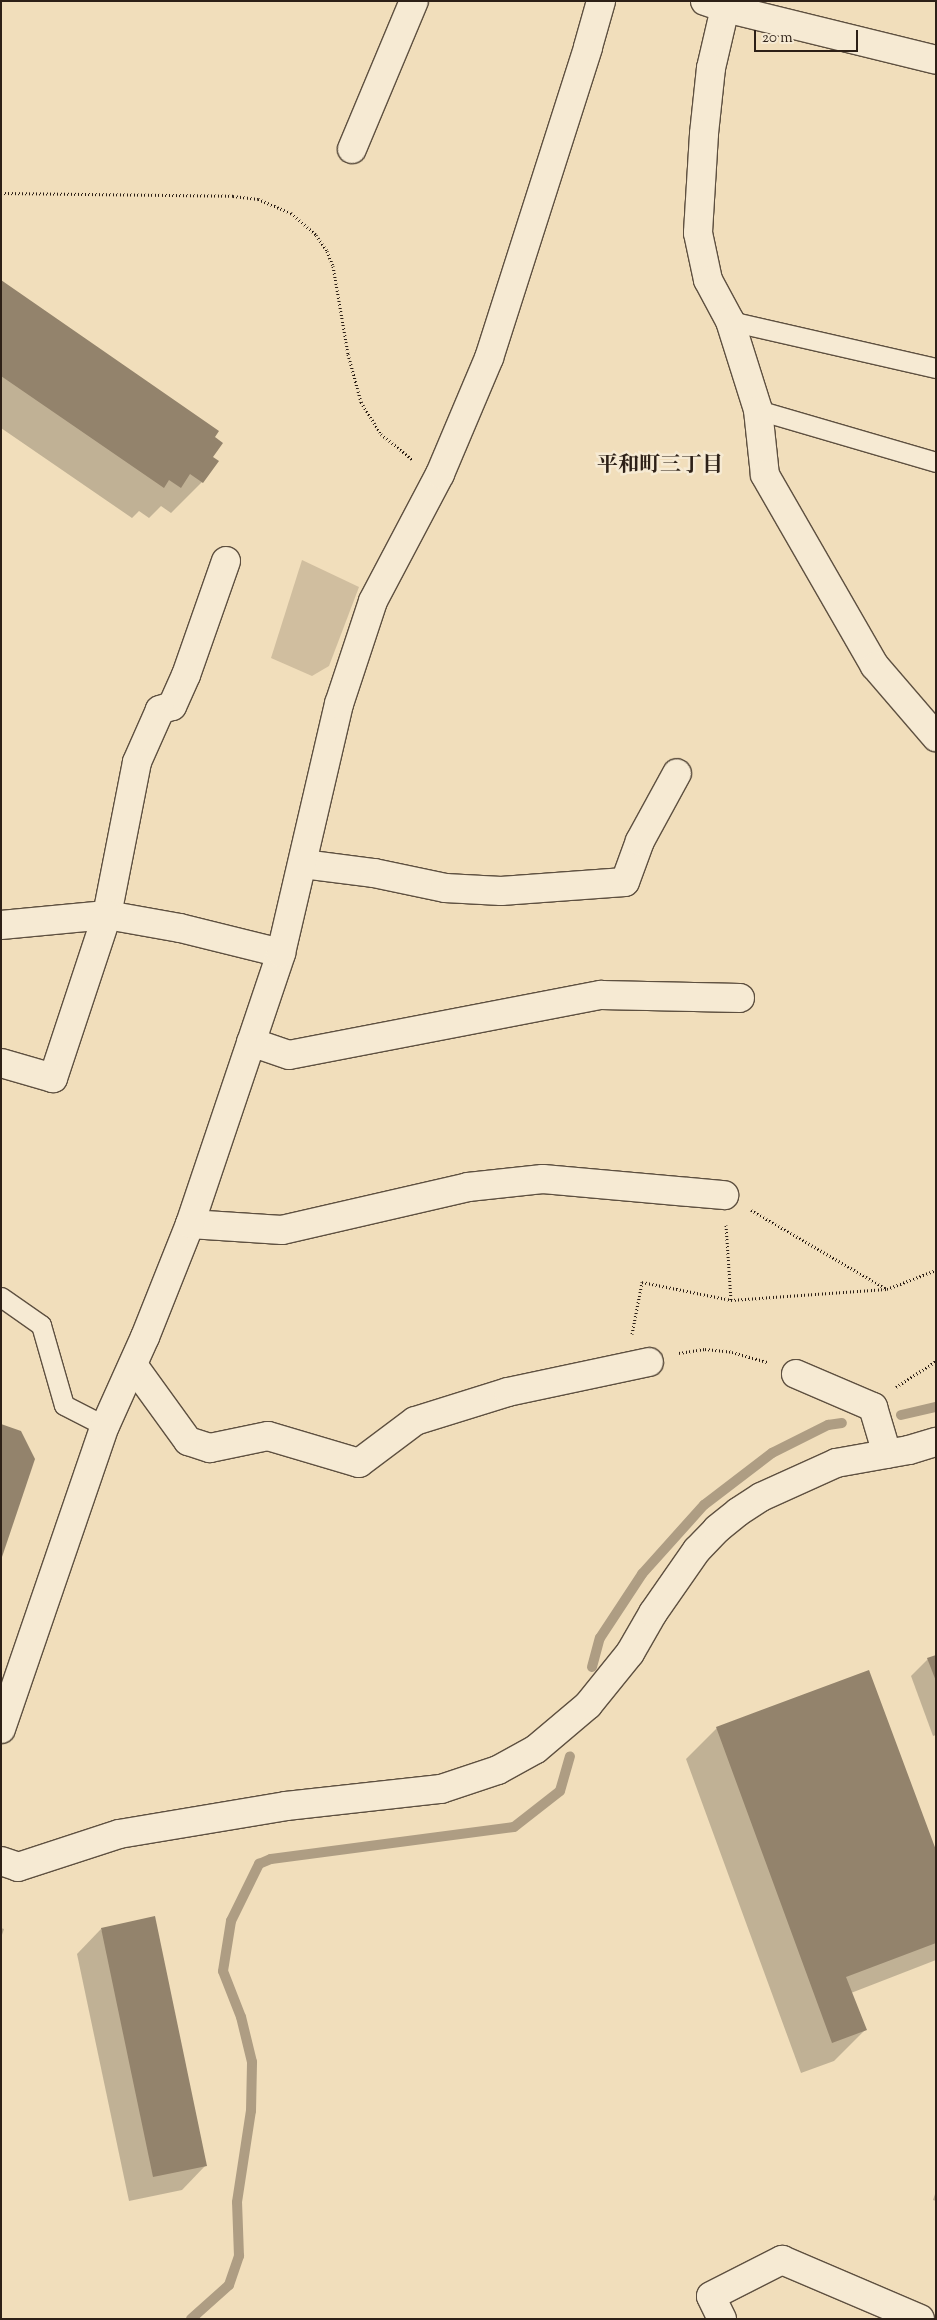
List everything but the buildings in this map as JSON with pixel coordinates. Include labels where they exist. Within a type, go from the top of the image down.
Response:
[{"type":"street","points":[[352,149],[414,1]]},
{"type":"street","points":[[1,1728],[105,1426],[133,1365],[190,1224],[281,953],[339,704],[373,602],[440,474],[489,358],[601,1]]},
{"type":"street","points":[[936,60],[715,5],[698,234],[708,280],[730,321],[758,410],[764,475],[875,666],[936,737]]},
{"type":"street","points":[[1,1063],[53,1078],[108,915],[138,762],[160,710],[172,706],[186,675],[226,562]]},
{"type":"street","points":[[303,864],[374,873],[445,888],[501,891],[625,882],[640,841],[677,772]]},
{"type":"street","points":[[1,925],[108,915],[180,928],[281,953]]},
{"type":"street","points":[[251,1042],[289,1055],[601,995],[740,998]]},
{"type":"street","points":[[190,1224],[282,1230],[468,1187],[543,1179],[724,1195]]},
{"type":"street","points":[[133,1365],[188,1441],[210,1448],[268,1436],[359,1463],[415,1421],[508,1392],[638,1364]]},
{"type":"street","points":[[796,1374],[873,1407],[887,1454]]},
{"type":"street","points":[[1,1861],[18,1867],[119,1834],[286,1806],[442,1789],[498,1770],[536,1749],[588,1705],[630,1653],[678,1575],[697,1550],[717,1529],[761,1497],[836,1463],[887,1454],[936,1442]]},
{"type":"street","points":[[722,2319],[711,2296],[782,2260],[920,2319]]},
{"type":"lane","points":[[730,321],[936,368]]},
{"type":"lane","points":[[758,410],[936,462]]},
{"type":"lane","points":[[1,1297],[41,1325],[64,1405],[105,1426]]},
{"type":"path","points":[[1,193],[233,196],[258,199],[291,213],[316,235],[327,251],[333,266],[348,354],[361,402],[381,434],[420,466]]},
{"type":"path","points":[[724,1195],[887,1289]]},
{"type":"path","points":[[724,1195],[731,1300]]},
{"type":"path","points":[[796,1374],[760,1359],[732,1352],[705,1349],[680,1353],[638,1364],[642,1282],[731,1300],[887,1289],[936,1270]]},
{"type":"path","points":[[873,1407],[901,1383],[936,1361]]},
{"type":"shaded area","points":[[302,560],[359,587],[329,666],[312,676],[271,658]]},
{"type":"waterway","points":[[901,1415],[936,1407]]},
{"type":"waterway","points":[[592,1667],[600,1638],[642,1574],[704,1505],[772,1453],[828,1425],[842,1423]]},
{"type":"waterway","points":[[191,2319],[229,2285],[239,2256],[237,2202],[251,2111],[252,2062],[241,2017],[223,1971],[231,1921],[259,1864],[271,1859],[514,1827],[560,1791],[570,1756]]},
{"type":"district","name":"平和町三丁目","points":[[660,466]]}]
